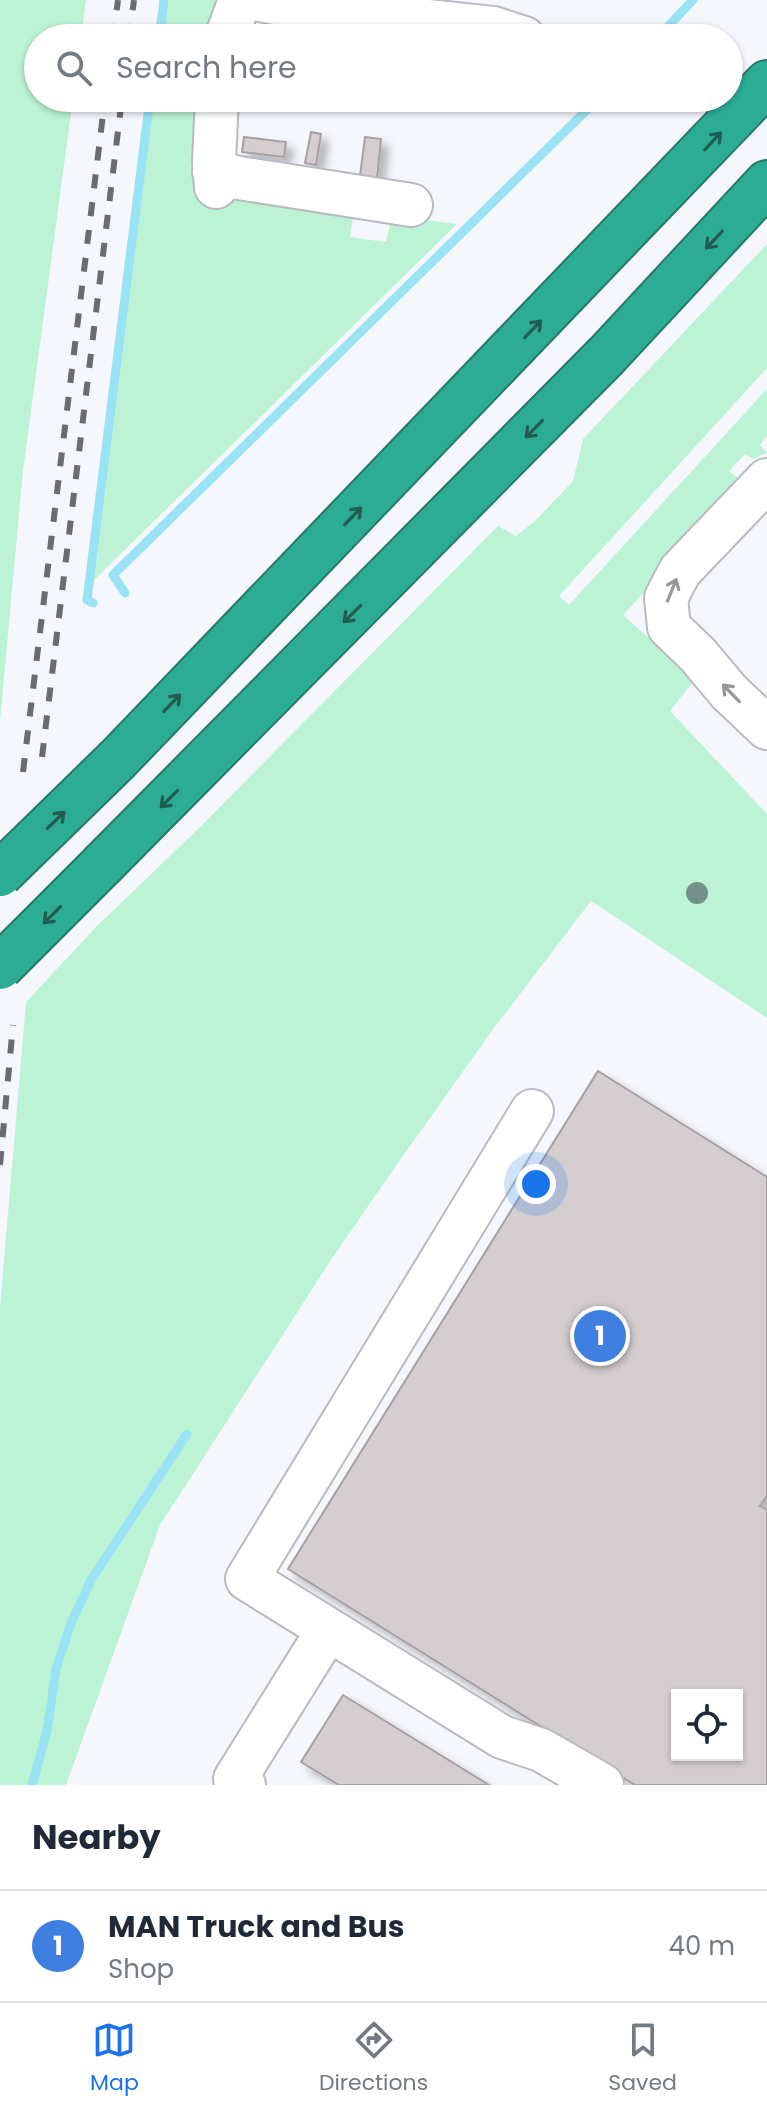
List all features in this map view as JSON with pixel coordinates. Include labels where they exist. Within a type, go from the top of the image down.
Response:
[{"type":"highway","points":[[743,108],[767,83]]},
{"type":"highway","points":[[0,874],[118,759],[739,112]]},
{"type":"highway","points":[[0,967],[607,355],[767,183]]},
{"type":"street","points":[[231,24],[240,0]]},
{"type":"street","points":[[260,0],[456,24]]},
{"type":"street","points":[[215,112],[215,179],[280,185],[411,205]]},
{"type":"street","points":[[767,480],[680,571],[666,598],[669,627],[767,728]]},
{"type":"street","points":[[532,1111],[247,1579],[502,1737],[541,1750],[602,1785]]},
{"type":"street","points":[[244,1785],[235,1779],[328,1630]]},
{"type":"green space","points":[[0,0],[86,0],[83,24],[24,24],[24,112],[71,112],[23,471],[0,721]]},
{"type":"green space","points":[[164,0],[228,0],[220,24],[161,24]]},
{"type":"green space","points":[[148,112],[202,112],[199,172],[355,204],[350,237],[386,242],[392,216],[457,224],[89,585]]},
{"type":"green space","points":[[767,244],[767,368],[559,596],[569,605],[767,389],[767,436],[760,445],[767,453],[753,459],[745,454],[729,471],[739,479],[752,465],[767,458],[767,461],[623,615],[695,679],[670,711],[767,814],[767,1018],[591,901],[491,1032],[386,1180],[160,1525],[66,1785],[0,1785],[0,1308],[26,1002],[96,927],[198,829],[498,526],[516,536],[535,521],[573,481],[583,439]]},
{"type":"building","points":[[298,18],[314,20],[313,24],[297,24]]},
{"type":"building","points":[[311,132],[321,134],[316,165],[305,163]]},
{"type":"building","points":[[244,137],[286,142],[284,157],[242,152]]},
{"type":"building","points":[[365,137],[381,139],[377,178],[360,176]]},
{"type":"building","points":[[598,1071],[767,1177],[767,1496],[760,1506],[767,1510],[767,1785],[635,1785],[288,1569]]},
{"type":"building","points":[[343,1695],[489,1785],[339,1785],[301,1762]]},
{"type":"waterway","points":[[161,24],[164,0]]},
{"type":"waterway","points":[[670,24],[693,0]]},
{"type":"waterway","points":[[93,603],[87,600],[148,112]]},
{"type":"waterway","points":[[125,593],[113,575],[585,112]]},
{"type":"waterway","points":[[32,1785],[47,1731],[56,1669],[71,1623],[91,1580],[187,1434]]},
{"type":"railway","points":[[115,24],[118,0]]},
{"type":"railway","points":[[131,24],[134,0]]},
{"type":"railway","points":[[23,772],[103,112]]},
{"type":"railway","points":[[42,757],[120,112]]},
{"type":"railway","points":[[0,1165],[13,1025]]},
{"type":"place","name":"MAN Truck and Bus","points":[[600,1336]]}]
